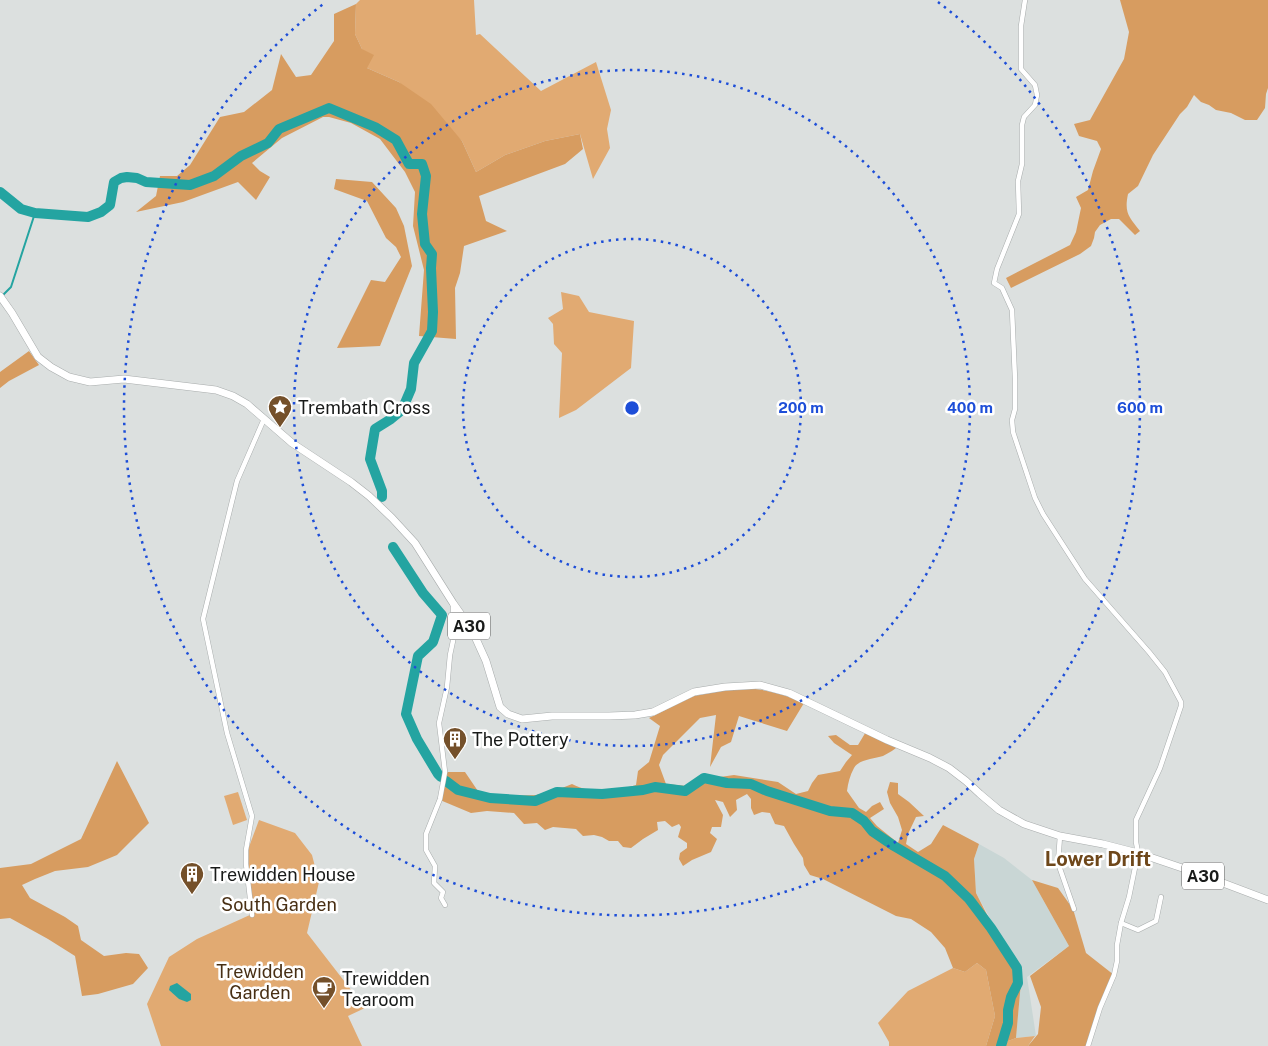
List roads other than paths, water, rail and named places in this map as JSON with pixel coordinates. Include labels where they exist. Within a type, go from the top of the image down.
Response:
[{"type":"main road","name":"A30","points":[[2,298],[38,357],[69,377],[90,382],[124,379],[216,390],[233,396],[247,404],[292,443],[351,482],[379,504],[415,543],[472,630],[486,661],[500,707],[508,714],[522,719],[552,716],[635,715],[653,712],[694,692],[725,687],[760,686],[789,693],[949,768],[1000,810],[1024,824],[1060,836],[1138,853],[1268,900]]},
{"type":"street","points":[[1025,0],[1021,26],[1021,69],[1034,85],[1037,95],[1035,105],[1024,117],[1022,126],[1022,164],[1018,181],[1019,214],[997,268],[994,283],[1002,288],[1012,310],[1015,379],[1013,432],[1035,498],[1043,514],[1085,579],[1165,672],[1182,706],[1160,768],[1136,820],[1138,853],[1129,897],[1121,923],[1117,945],[1117,961],[1114,975],[1100,1008],[1088,1046]]},
{"type":"street","points":[[252,914],[246,850],[252,816],[227,733],[203,618],[237,481],[264,419]]},
{"type":"street","points":[[445,905],[441,898],[443,892],[434,883],[435,866],[426,850],[426,834],[440,799],[445,772],[439,723],[447,688],[450,655],[454,641],[453,603]]},
{"type":"street","points":[[1060,836],[1058,863],[1074,909]]},
{"type":"street","points":[[1121,923],[1138,930],[1156,920],[1161,897]]},
{"type":"water","points":[[177,983],[191,994],[191,1000],[187,1002],[179,999],[169,990],[170,986]]},
{"type":"waterway","points":[[0,192],[21,209],[35,213],[88,217],[101,212],[110,205],[114,182],[121,178],[137,178],[146,182],[190,185],[214,176],[241,156],[268,143],[279,129],[329,108],[375,127],[396,140],[409,164],[422,164],[426,176],[422,214],[425,244],[432,254],[433,312],[432,331],[414,363],[411,389],[402,410],[375,429],[370,459],[382,491],[382,497]]},
{"type":"waterway","points":[[2,296],[11,287],[35,213]]},
{"type":"waterway","points":[[393,547],[423,593],[442,615],[433,642],[418,656],[406,714],[417,739],[441,777]]},
{"type":"waterway","points":[[446,781],[458,790],[490,798],[535,801],[557,792],[602,794],[655,787],[685,791],[704,778],[727,783],[751,784],[830,811],[852,813],[864,821],[872,831],[894,846],[945,876],[969,899],[1017,968],[1018,983],[1011,997],[1008,1023],[1001,1046]]},
{"type":"place","name":"Trembath Cross","points":[[280,428]]},
{"type":"place","name":"The Pottery","points":[[455,760]]},
{"type":"place","name":"Trewidden House","points":[[192,895]]},
{"type":"place","name":"Trewidden Tearoom","points":[[324,1009]]},
{"type":"district","name":"Lower Drift","points":[[1098,859]]},
{"type":"park label","name":"South Garden","points":[[279,904]]},
{"type":"park label","name":"Trewidden Garden","points":[[260,981]]}]
